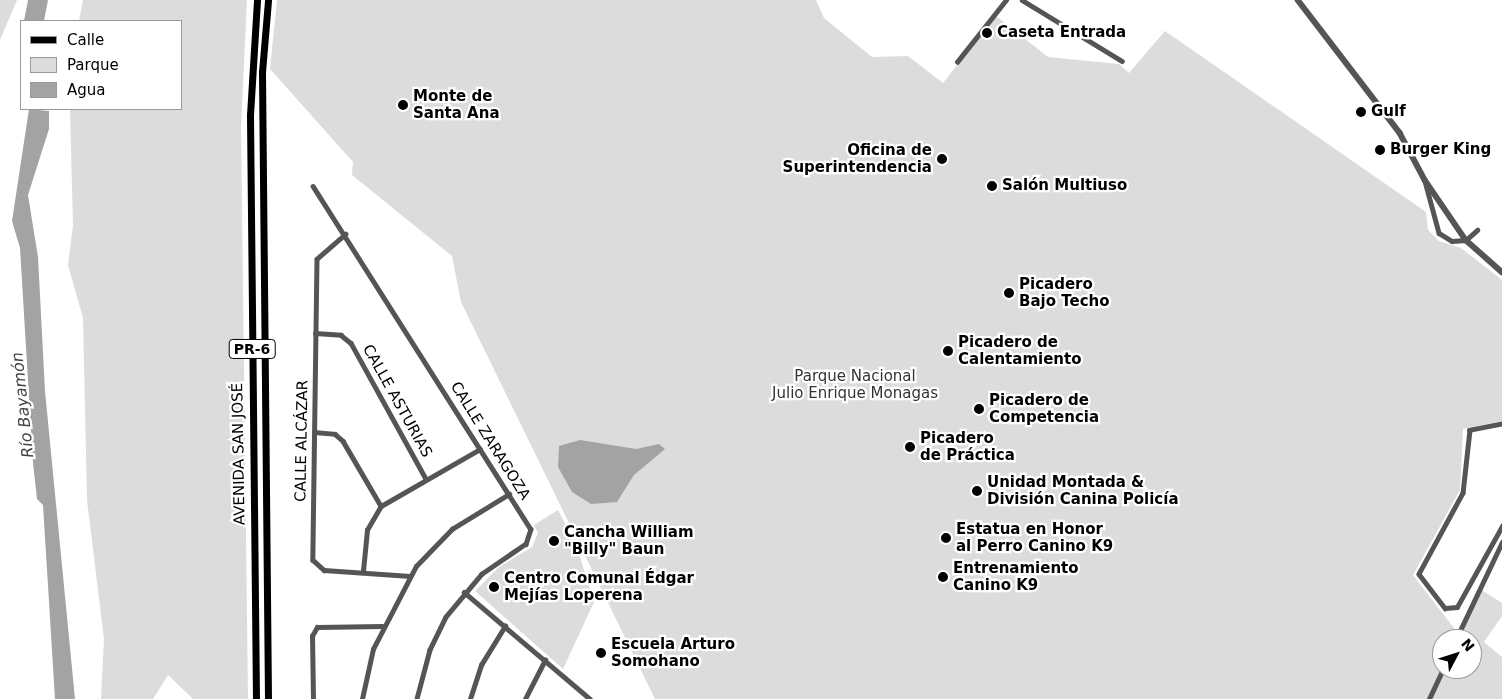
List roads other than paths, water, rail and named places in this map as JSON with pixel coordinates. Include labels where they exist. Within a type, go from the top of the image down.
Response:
[{"type":"main road","name":"AVENIDA SAN JOSÉ","points":[[256,699],[250,115],[257,0]]},
{"type":"main road","name":"AVENIDA SAN JOSÉ","points":[[268,0],[262,72],[268,699]]},
{"type":"street","points":[[957,62],[1006,0]]},
{"type":"street","points":[[1022,0],[1122,61]]},
{"type":"street","points":[[1298,0],[1400,133],[1425,180],[1466,240],[1502,272]]},
{"type":"street","points":[[1425,180],[1439,233],[1452,241],[1466,240],[1477,230]]},
{"type":"street","name":"CALLE ZARAGOZA","points":[[313,186],[346,234],[531,529],[530,540],[464,592],[430,650],[417,699]]},
{"type":"street","name":"CALLE ALCÁZAR","points":[[346,234],[317,259],[314,562],[324,570],[363,571],[410,576]]},
{"type":"street","name":"CALLE ASTURIAS","points":[[315,334],[336,334],[351,343],[426,479]]},
{"type":"street","points":[[1502,424],[1470,430],[1463,493],[1419,574],[1445,608],[1457,607],[1502,526]]},
{"type":"street","points":[[314,432],[335,434],[343,441],[382,506]]},
{"type":"street","points":[[363,571],[367,530],[382,506],[480,449]]},
{"type":"street","points":[[362,699],[382,626],[410,576],[452,530],[508,494]]},
{"type":"street","points":[[1461,629],[1502,542]]},
{"type":"street","points":[[464,592],[587,698]]},
{"type":"street","points":[[312,699],[312,636],[317,627],[382,626]]},
{"type":"street","points":[[470,699],[481,665],[505,626]]},
{"type":"street","points":[[525,699],[545,660]]},
{"type":"street","points":[[1429,699],[1438,679]]},
{"type":"water","points":[[28,0],[48,0],[44,20],[24,20]]},
{"type":"water","points":[[29,110],[49,111],[49,129],[28,195],[38,257],[45,391],[75,699],[55,699],[43,505],[37,499],[33,463],[20,248],[12,221]]},
{"type":"water","points":[[580,440],[636,449],[659,444],[665,449],[634,475],[617,502],[591,504],[572,492],[558,467],[559,446]]},
{"type":"place","name":"Caseta Entrada","points":[[987,33]]},
{"type":"place","name":"Monte de Santa Ana","points":[[403,105]]},
{"type":"place","name":"Gulf","points":[[1361,112]]},
{"type":"place","name":"Burger King","points":[[1380,150]]},
{"type":"place","name":"Oficina de Superintendencia","points":[[942,159]]},
{"type":"place","name":"Salón Multiuso","points":[[992,186]]},
{"type":"place","name":"Picadero Bajo Techo","points":[[1009,293]]},
{"type":"place","name":"Picadero de Calentamiento","points":[[948,351]]},
{"type":"place","name":"Picadero de Competencia","points":[[979,409]]},
{"type":"place","name":"Picadero de Práctica","points":[[910,447]]},
{"type":"place","name":"Unidad Montada & División Canina Policía","points":[[977,491]]},
{"type":"place","name":"Estatua en Honor al Perro Canino K9","points":[[946,538]]},
{"type":"place","name":"Cancha William \"Billy\" Baun","points":[[554,541]]},
{"type":"place","name":"Entrenamiento Canino K9","points":[[943,577]]},
{"type":"place","name":"Centro Comunal Édgar Mejías Loperena","points":[[494,587]]},
{"type":"place","name":"Escuela Arturo Somohano","points":[[601,653]]},
{"type":"park label","name":"Parque Nacional Julio Enrique Monagas","points":[[855,384]]},
{"type":"water label","name":"Río Bayamón","points":[[23,405]]}]
